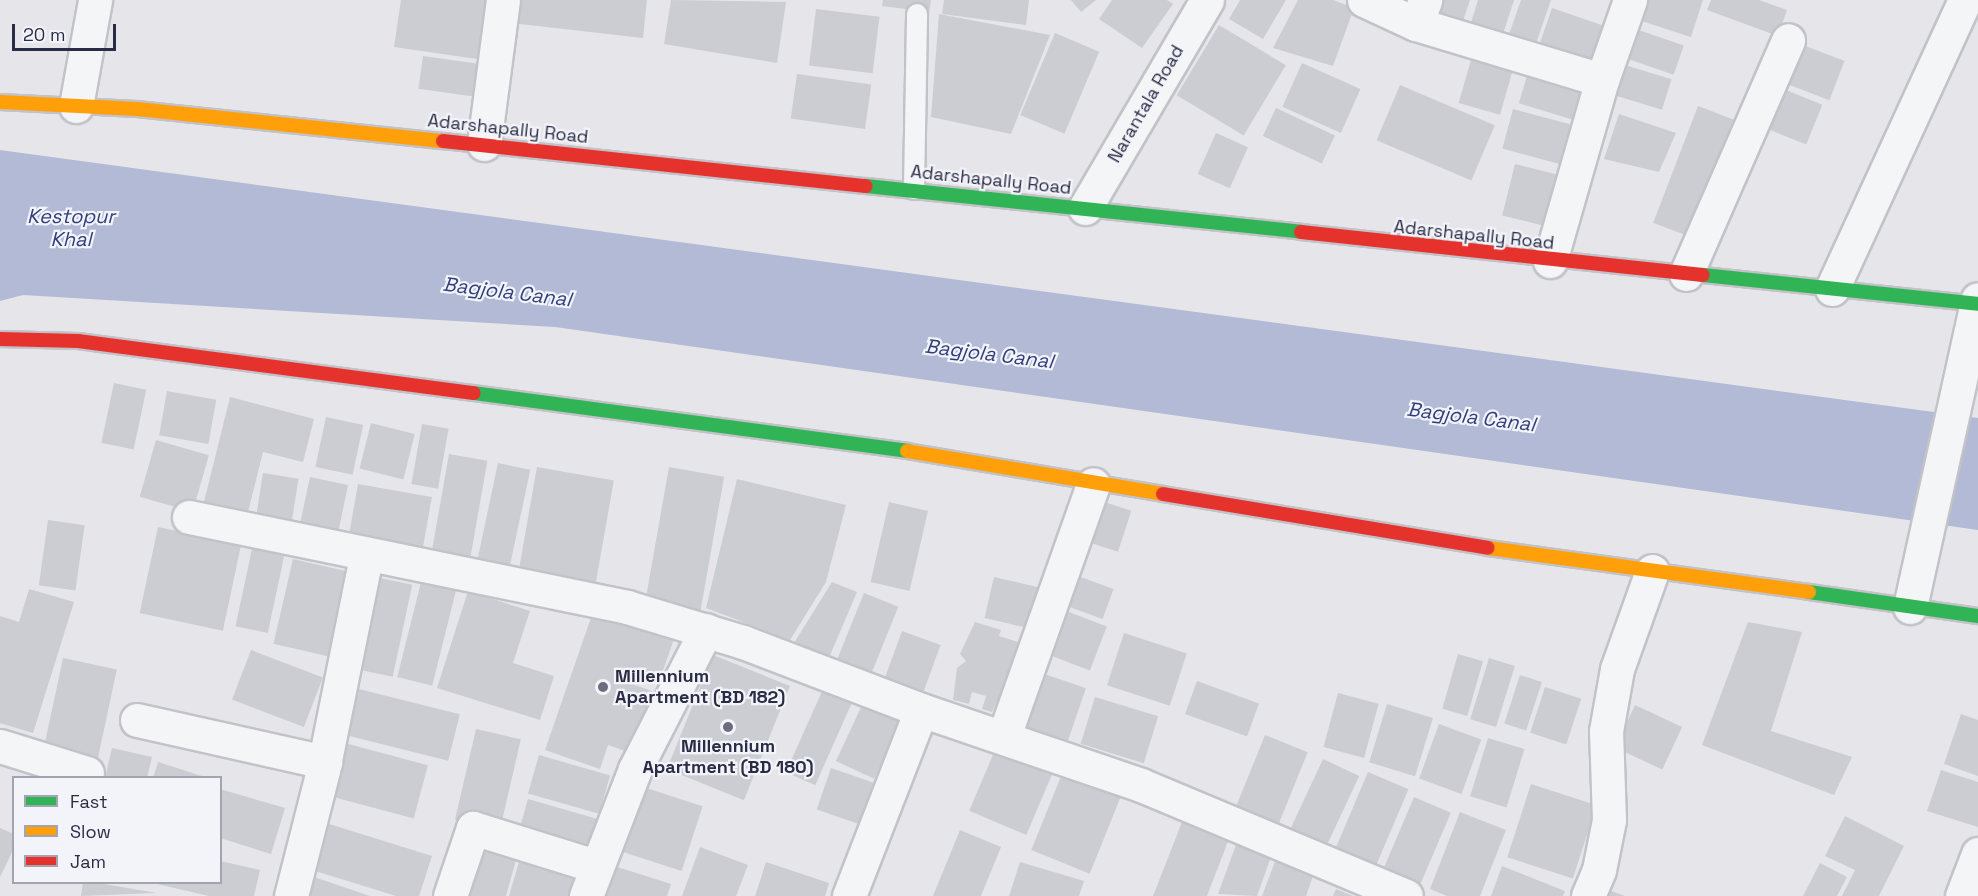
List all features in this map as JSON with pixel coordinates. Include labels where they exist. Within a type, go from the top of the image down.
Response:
[{"type":"street","points":[[76,106],[95,0]]},
{"type":"street","points":[[484,144],[503,0]]},
{"type":"street","points":[[1364,0],[1420,12],[1602,80]]},
{"type":"street","points":[[1550,261],[1602,80],[1630,0]]},
{"type":"street","points":[[1832,289],[1965,0]]},
{"type":"street","name":"Narantala Road","points":[[1085,208],[1198,3]]},
{"type":"street","points":[[1686,274],[1788,40]]},
{"type":"street","name":"Adarshapally Road","points":[[0,102],[76,106],[484,144],[914,189],[1550,261],[1977,303]]},
{"type":"street","points":[[1910,607],[1977,303]]},
{"type":"street","points":[[0,339],[78,341],[223,363],[610,409],[882,447],[1652,572],[1978,616]]},
{"type":"street","points":[[1004,736],[1093,483]]},
{"type":"street","points":[[189,517],[366,556],[627,607],[706,630],[921,710],[1004,736],[1141,785],[1406,896]]},
{"type":"street","points":[[291,896],[325,762],[366,556]]},
{"type":"street","points":[[1588,896],[1599,870],[1608,820],[1606,731],[1617,669],[1652,572]]},
{"type":"street","points":[[450,896],[472,828],[591,881],[635,769],[706,630]]},
{"type":"street","points":[[850,896],[921,710]]},
{"type":"street","points":[[137,720],[325,762]]},
{"type":"street","points":[[0,746],[87,773]]},
{"type":"street","points":[[1962,896],[1978,854]]},
{"type":"lane","points":[[914,189],[917,14]]},
{"type":"water","name":"Kestopur Khal","points":[[0,150],[1978,418],[1978,530],[555,327],[23,295],[0,301]]},
{"type":"building","points":[[401,0],[487,0],[477,59],[394,47]]},
{"type":"building","points":[[514,0],[647,0],[643,38],[511,23]]},
{"type":"building","points":[[671,0],[786,2],[777,63],[664,44]]},
{"type":"building","points":[[883,0],[931,0],[929,12],[882,6]]},
{"type":"building","points":[[944,0],[1029,0],[1026,25],[942,14]]},
{"type":"building","points":[[1071,0],[1096,0],[1081,12]]},
{"type":"building","points":[[1112,0],[1167,0],[1173,4],[1142,48],[1099,19]]},
{"type":"building","points":[[1240,0],[1286,0],[1263,39],[1229,19]]},
{"type":"building","points":[[1298,0],[1333,0],[1354,8],[1333,66],[1273,48]]},
{"type":"building","points":[[1435,0],[1470,0],[1460,30],[1429,21]]},
{"type":"building","points":[[1478,0],[1514,0],[1501,40],[1469,29]]},
{"type":"building","points":[[1521,0],[1551,0],[1533,52],[1506,43]]},
{"type":"building","points":[[1634,0],[1703,0],[1691,37],[1629,17]]},
{"type":"building","points":[[1711,0],[1759,0],[1787,10],[1778,36],[1707,10]]},
{"type":"building","points":[[1552,8],[1610,28],[1594,73],[1536,53]]},
{"type":"building","points":[[816,9],[880,17],[873,73],[809,66]]},
{"type":"building","points":[[939,14],[1050,35],[1011,134],[931,117]]},
{"type":"building","points":[[1219,25],[1286,65],[1244,135],[1177,95]]},
{"type":"building","points":[[1627,26],[1684,46],[1674,75],[1617,55]]},
{"type":"building","points":[[1055,33],[1099,52],[1064,134],[1020,115]]},
{"type":"building","points":[[1795,42],[1844,61],[1829,100],[1780,81]]},
{"type":"building","points":[[1473,53],[1514,65],[1500,115],[1459,103]]},
{"type":"building","points":[[423,56],[483,64],[479,97],[418,89]]},
{"type":"building","points":[[1615,62],[1671,79],[1662,110],[1606,93]]},
{"type":"building","points":[[1302,63],[1360,89],[1341,133],[1282,107]]},
{"type":"building","points":[[1531,63],[1595,83],[1583,123],[1519,103]]},
{"type":"building","points":[[797,74],[871,84],[865,129],[791,119]]},
{"type":"building","points":[[1400,85],[1495,125],[1471,180],[1377,140]]},
{"type":"building","points":[[1776,86],[1822,105],[1806,145],[1760,126]]},
{"type":"building","points":[[1698,106],[1757,129],[1712,245],[1653,223]]},
{"type":"building","points":[[1276,108],[1335,135],[1322,164],[1263,136]]},
{"type":"building","points":[[1513,109],[1574,125],[1563,165],[1502,149]]},
{"type":"building","points":[[1619,114],[1676,133],[1659,172],[1604,159]]},
{"type":"building","points":[[1216,133],[1248,147],[1230,188],[1198,174]]},
{"type":"building","points":[[1515,164],[1567,177],[1555,228],[1502,215]]},
{"type":"building","points":[[114,383],[146,390],[134,450],[101,443]]},
{"type":"building","points":[[167,391],[216,400],[208,444],[159,435]]},
{"type":"building","points":[[230,397],[314,419],[303,462],[263,452],[248,512],[204,502]]},
{"type":"building","points":[[326,417],[363,425],[353,475],[315,467]]},
{"type":"building","points":[[371,423],[415,434],[403,479],[360,469]]},
{"type":"building","points":[[422,424],[449,429],[438,489],[411,484]]},
{"type":"building","points":[[156,440],[209,455],[193,512],[140,497]]},
{"type":"building","points":[[449,454],[487,461],[469,564],[431,557]]},
{"type":"building","points":[[498,463],[530,470],[509,572],[476,565]]},
{"type":"building","points":[[537,467],[614,481],[594,591],[518,577]]},
{"type":"building","points":[[669,467],[724,477],[700,613],[645,603]]},
{"type":"building","points":[[263,473],[299,479],[291,529],[255,523]]},
{"type":"building","points":[[310,477],[348,485],[336,542],[298,534]]},
{"type":"building","points":[[737,479],[846,505],[826,582],[790,640],[706,608]]},
{"type":"building","points":[[358,484],[432,497],[422,550],[349,537]]},
{"type":"building","points":[[1098,500],[1131,511],[1118,552],[1085,541]]},
{"type":"building","points":[[889,502],[928,511],[910,591],[871,582]]},
{"type":"building","points":[[48,520],[85,525],[75,591],[39,585]]},
{"type":"building","points":[[158,527],[241,545],[223,631],[140,613]]},
{"type":"building","points":[[253,544],[285,551],[268,633],[236,626]]},
{"type":"building","points":[[293,559],[349,572],[329,657],[273,644]]},
{"type":"building","points":[[1075,575],[1114,589],[1103,619],[1064,605]]},
{"type":"building","points":[[994,577],[1046,589],[1036,630],[985,618]]},
{"type":"building","points":[[380,578],[412,585],[393,677],[360,670]]},
{"type":"building","points":[[421,582],[456,591],[432,686],[397,677]]},
{"type":"building","points":[[832,582],[857,592],[828,660],[794,643]]},
{"type":"building","points":[[29,589],[74,602],[33,733],[0,723],[0,616],[19,622]]},
{"type":"building","points":[[468,591],[530,611],[513,663],[554,676],[540,720],[437,688]]},
{"type":"building","points":[[864,593],[898,607],[869,678],[835,664]]},
{"type":"building","points":[[1061,609],[1107,627],[1090,670],[1044,653]]},
{"type":"building","name":"Millennium Apartment (BD 182)","points":[[593,612],[674,639],[659,682],[626,671],[623,681],[652,691],[631,753],[608,745],[600,769],[545,750]]},
{"type":"building","points":[[975,622],[1001,630],[999,636],[1021,643],[1004,701],[996,703],[992,712],[982,709],[986,696],[972,692],[969,704],[953,700],[957,668],[966,661],[960,654]]},
{"type":"building","points":[[1748,622],[1802,632],[1771,731],[1852,757],[1834,795],[1702,745]]},
{"type":"building","points":[[902,631],[941,645],[922,695],[884,681]]},
{"type":"building","points":[[1124,633],[1187,653],[1170,706],[1107,685]]},
{"type":"building","points":[[251,650],[323,678],[304,727],[232,699]]},
{"type":"building","points":[[1458,654],[1483,661],[1467,716],[1442,709]]},
{"type":"building","name":"Millennium Apartment (BD 180)","points":[[713,655],[790,686],[744,800],[667,769]]},
{"type":"building","points":[[63,658],[117,669],[98,759],[44,748]]},
{"type":"building","points":[[1489,658],[1515,666],[1496,727],[1470,719]]},
{"type":"building","points":[[1033,670],[1086,688],[1066,745],[1013,727]]},
{"type":"building","points":[[1520,675],[1542,682],[1526,731],[1504,724]]},
{"type":"building","points":[[1197,681],[1259,704],[1247,736],[1185,714]]},
{"type":"building","points":[[1545,687],[1581,699],[1566,744],[1530,733]]},
{"type":"building","points":[[355,688],[460,714],[448,761],[343,735]]},
{"type":"building","points":[[823,689],[852,702],[815,785],[786,772]]},
{"type":"building","points":[[1338,693],[1379,704],[1364,758],[1324,747]]},
{"type":"building","points":[[1095,697],[1158,716],[1144,763],[1081,744]]},
{"type":"building","points":[[863,703],[901,721],[874,779],[836,761]]},
{"type":"building","points":[[1387,704],[1433,718],[1415,776],[1369,762]]},
{"type":"building","points":[[1635,705],[1682,727],[1662,770],[1615,748]]},
{"type":"building","points":[[1961,714],[1978,720],[1978,776],[1944,764]]},
{"type":"building","points":[[1439,724],[1481,739],[1461,794],[1419,779]]},
{"type":"building","points":[[476,729],[521,739],[500,830],[455,820]]},
{"type":"building","points":[[1265,735],[1308,752],[1277,828],[1234,811]]},
{"type":"building","points":[[1488,738],[1524,749],[1507,807],[1470,796]]},
{"type":"building","points":[[341,742],[428,765],[414,818],[327,795]]},
{"type":"building","points":[[112,748],[152,757],[147,776],[105,776]]},
{"type":"building","points":[[995,750],[1052,774],[1026,835],[969,811]]},
{"type":"building","points":[[539,755],[610,775],[599,814],[528,793]]},
{"type":"building","points":[[1323,759],[1359,776],[1327,845],[1291,828]]},
{"type":"building","points":[[158,762],[202,776],[154,776]]},
{"type":"building","points":[[831,768],[877,784],[863,826],[817,810]]},
{"type":"building","points":[[1941,770],[1978,782],[1978,827],[1927,811]]},
{"type":"building","points":[[1368,772],[1409,789],[1375,868],[1334,851]]},
{"type":"building","points":[[1062,774],[1120,798],[1090,874],[1031,850]]},
{"type":"building","points":[[1531,784],[1597,805],[1573,879],[1507,857]]},
{"type":"building","points":[[637,785],[703,806],[682,871],[616,850]]},
{"type":"building","points":[[222,790],[285,808],[271,854],[222,839]]},
{"type":"building","points":[[1414,797],[1451,813],[1419,888],[1382,872]]},
{"type":"building","points":[[528,799],[599,819],[588,858],[517,837]]},
{"type":"building","points":[[1460,812],[1506,830],[1480,896],[1447,896],[1430,889]]},
{"type":"building","points":[[1845,816],[1904,846],[1879,896],[1842,896],[1855,870],[1825,856]]},
{"type":"building","points":[[1182,822],[1229,839],[1207,896],[1153,896]]},
{"type":"building","points":[[326,823],[432,856],[419,896],[396,896],[312,870]]},
{"type":"building","points":[[0,828],[12,833],[12,852],[0,877]]},
{"type":"building","points":[[960,830],[1001,847],[981,896],[933,896]]},
{"type":"building","points":[[1236,845],[1271,857],[1257,896],[1218,894]]},
{"type":"building","points":[[700,847],[748,865],[736,896],[682,896]]},
{"type":"building","points":[[470,848],[516,860],[506,896],[457,896]]},
{"type":"building","points":[[1276,859],[1314,873],[1306,896],[1262,896]]},
{"type":"building","points":[[222,861],[260,870],[254,896],[209,896],[157,884],[222,884]]},
{"type":"building","points":[[519,862],[582,880],[577,896],[509,896]]},
{"type":"building","points":[[766,862],[829,883],[825,896],[755,896]]},
{"type":"building","points":[[1020,862],[1084,881],[1079,896],[1009,896]]},
{"type":"building","points":[[605,863],[671,884],[667,896],[594,896]]},
{"type":"building","points":[[1820,863],[1847,877],[1837,896],[1803,896]]},
{"type":"building","points":[[1502,866],[1565,891],[1563,896],[1491,896]]},
{"type":"building","points":[[314,877],[370,896],[308,896]]},
{"type":"building","points":[[83,884],[104,884],[156,893],[81,896]]},
{"type":"building","points":[[1601,887],[1625,896],[1597,896]]},
{"type":"building","points":[[1336,889],[1353,896],[1333,896]]},
{"type":"traffic: fast","points":[[866,186],[1301,232]]},
{"type":"traffic: fast","points":[[1703,275],[1978,304]]},
{"type":"traffic: fast","points":[[474,393],[907,451]]},
{"type":"traffic: fast","points":[[1809,592],[1978,616]]},
{"type":"traffic: slow","points":[[0,102],[137,109],[443,141]]},
{"type":"traffic: slow","points":[[907,451],[1163,494]]},
{"type":"traffic: slow","points":[[1488,548],[1809,592]]},
{"type":"traffic: jam","points":[[443,141],[866,186]]},
{"type":"traffic: jam","points":[[1301,232],[1703,275]]},
{"type":"traffic: jam","points":[[0,339],[78,341],[474,393]]},
{"type":"traffic: jam","points":[[1163,494],[1488,548]]},
{"type":"place","name":"Millennium Apartment (BD 182)","points":[[603,687]]},
{"type":"place","name":"Millennium Apartment (BD 180)","points":[[728,727]]},
{"type":"water label","name":"Bagjola Canal","points":[[507,292]]},
{"type":"water label","name":"Bagjola Canal","points":[[989,354]]},
{"type":"water label","name":"Bagjola Canal","points":[[1471,417]]}]
